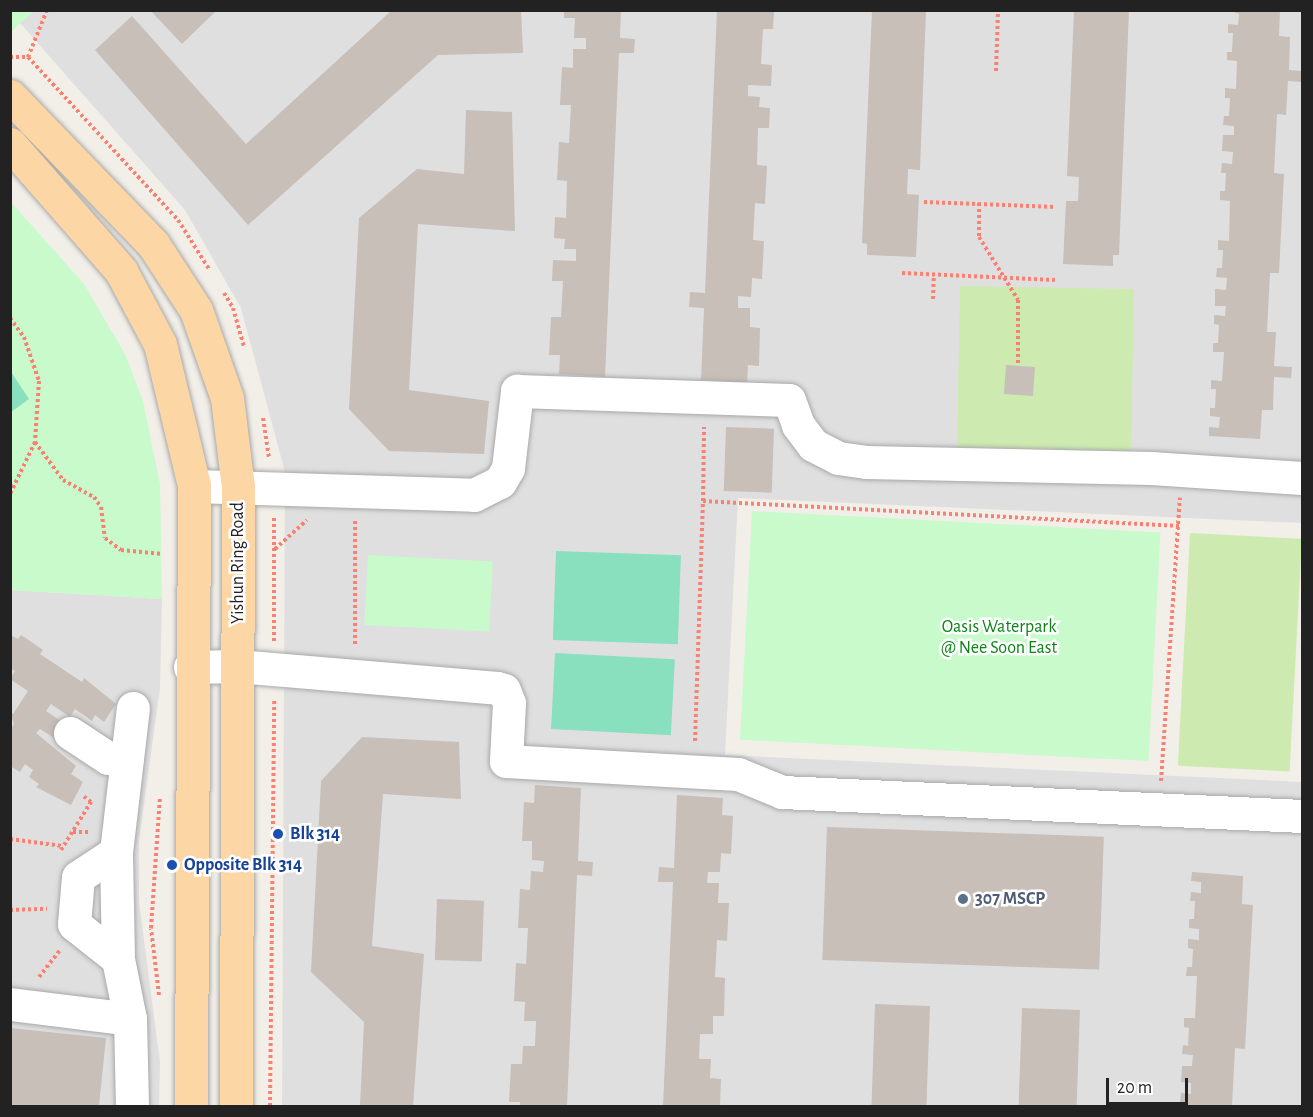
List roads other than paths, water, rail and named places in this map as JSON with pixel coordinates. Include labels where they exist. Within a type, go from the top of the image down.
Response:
[{"type":"main road","name":"Yishun Ring Road","points":[[10,96],[153,244],[200,319],[227,398],[238,487],[236,1107]]},
{"type":"main road","points":[[10,144],[121,271],[160,344],[194,486],[190,666],[175,791],[191,1107]]},
{"type":"main road","points":[[121,271],[153,244]]},
{"type":"main road","points":[[175,791],[237,796]]},
{"type":"lane","points":[[194,486],[355,490],[457,496],[490,489],[508,468],[517,392],[789,400],[798,425],[813,445],[837,458],[1182,471],[1302,478]]},
{"type":"lane","points":[[190,666],[237,666],[504,690],[509,703],[506,762],[738,774],[782,792],[1302,816]]},
{"type":"lane","points":[[132,1107],[130,1019],[118,960],[116,852],[133,708]]},
{"type":"lane","points":[[70,733],[108,758],[127,759]]},
{"type":"lane","points":[[116,852],[78,877],[74,924],[118,960]]},
{"type":"lane","points":[[10,1004],[130,1019]]},
{"type":"place","name":"Blk 314","points":[[278,834]]},
{"type":"place","name":"Opposite Blk 314","points":[[172,865]]},
{"type":"place","name":"307 MSCP","points":[[963,899]]},
{"type":"park label","name":"Oasis Waterpark @ Nee Soon East","points":[[999,638]]}]
